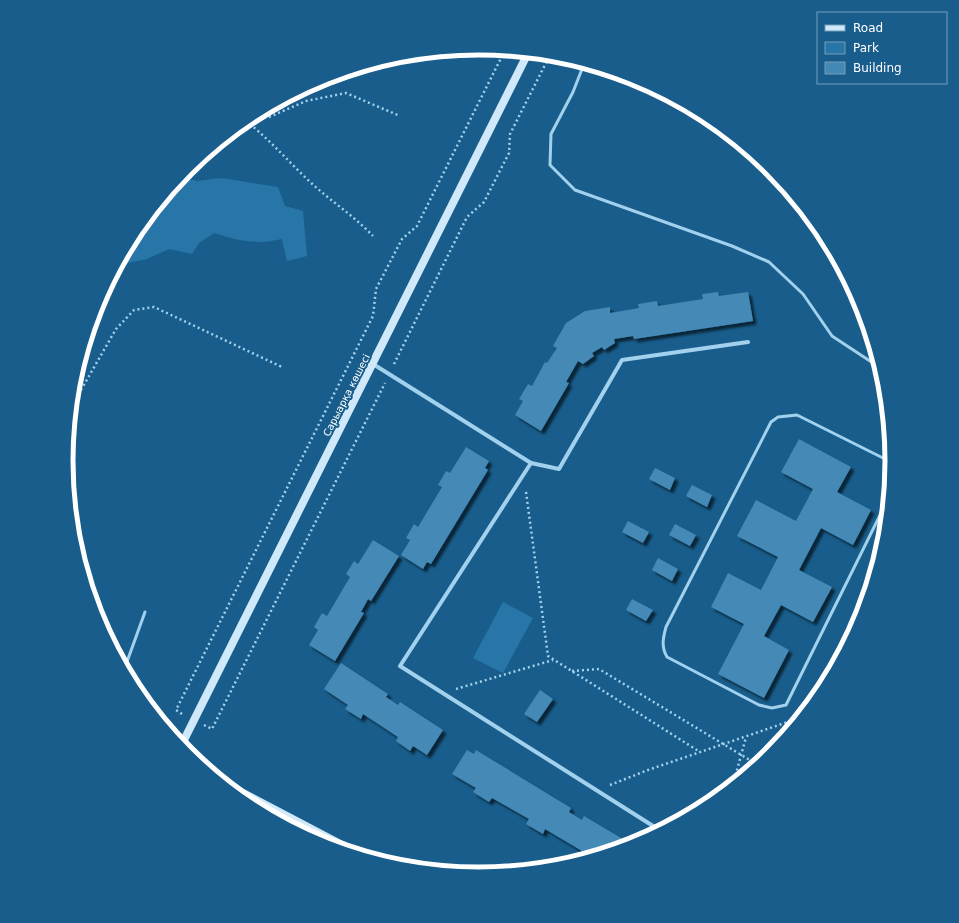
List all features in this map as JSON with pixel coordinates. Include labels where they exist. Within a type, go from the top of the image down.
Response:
[{"type":"street","name":"Сарыарқа көшесі","points":[[184,740],[526,57]]},
{"type":"street","points":[[373,364],[531,463],[559,469],[622,360],[748,342]]},
{"type":"street","points":[[531,463],[400,666],[656,828]]},
{"type":"street","points":[[253,798],[333,840]]},
{"type":"lane","points":[[581,68],[573,92],[552,134],[550,165],[575,190],[732,246],[769,262],[803,294],[832,336],[874,364]]},
{"type":"lane","points":[[830,254],[838,269]]},
{"type":"lane","points":[[883,510],[786,705],[772,708],[758,705],[667,657],[664,651],[662,639],[666,627],[771,422],[778,417],[797,415],[886,459]]},
{"type":"lane","points":[[126,664],[145,612]]},
{"type":"path","points":[[176,710],[373,316],[376,289],[402,239],[417,226],[502,56]]},
{"type":"path","points":[[212,729],[467,217],[484,202],[506,160],[509,153],[510,134],[547,61]]},
{"type":"path","points":[[264,117],[269,117],[306,100],[346,93],[400,116]]},
{"type":"path","points":[[252,126],[266,137],[309,181],[353,215],[374,236]]},
{"type":"path","points":[[81,390],[116,328],[134,310],[154,307],[282,367]]},
{"type":"path","points":[[524,474],[548,656],[700,752]]},
{"type":"path","points":[[444,693],[553,660]]},
{"type":"path","points":[[572,671],[599,669],[722,745],[753,762]]},
{"type":"path","points":[[597,790],[793,720]]},
{"type":"path","points":[[735,777],[746,736]]},
{"type":"green space","points":[[221,178],[278,187],[285,206],[303,211],[307,256],[287,261],[282,239],[255,242],[214,233],[199,243],[192,254],[169,249],[147,259],[124,264],[157,214],[188,179],[197,181]]},
{"type":"green space","points":[[503,602],[533,618],[503,673],[473,658]]},
{"type":"building","points":[[718,292],[719,296],[748,292],[753,321],[634,339],[633,336],[614,339],[615,343],[604,350],[602,347],[592,353],[594,356],[583,364],[578,361],[566,382],[569,383],[541,431],[515,415],[523,401],[519,399],[528,384],[532,386],[545,362],[547,363],[557,348],[553,346],[566,323],[585,311],[610,307],[610,313],[639,308],[638,304],[657,301],[658,306],[703,299],[702,294]]},
{"type":"building","points":[[799,439],[851,467],[837,492],[871,510],[853,545],[821,528],[799,570],[832,587],[813,622],[781,605],[764,636],[789,650],[764,698],[718,674],[744,624],[711,607],[728,573],[761,590],[778,557],[737,536],[756,500],[796,521],[813,489],[781,472]]},
{"type":"building","points":[[466,447],[489,461],[485,468],[488,470],[431,564],[427,562],[423,569],[401,555],[410,540],[406,538],[414,524],[418,527],[442,487],[438,485],[446,471],[450,473]]},
{"type":"building","points":[[655,468],[675,478],[670,490],[649,479]]},
{"type":"building","points":[[692,485],[712,495],[707,507],[686,496]]},
{"type":"building","points":[[628,521],[649,532],[643,543],[622,532]]},
{"type":"building","points":[[675,524],[696,535],[690,546],[669,535]]},
{"type":"building","points":[[373,540],[399,556],[371,601],[368,599],[361,612],[364,613],[335,661],[309,645],[318,630],[314,627],[322,613],[327,616],[350,577],[346,574],[354,561],[358,564]]},
{"type":"building","points":[[658,558],[678,569],[672,581],[652,570]]},
{"type":"building","points":[[632,599],[653,610],[646,621],[626,610]]},
{"type":"building","points":[[838,645],[841,647],[835,658],[832,657]]},
{"type":"building","points":[[341,663],[388,694],[386,697],[398,705],[400,702],[443,730],[427,755],[413,746],[410,751],[396,741],[398,737],[363,714],[361,719],[345,709],[348,705],[324,689]]},
{"type":"building","points":[[540,690],[553,699],[537,722],[524,714]]},
{"type":"building","points":[[467,750],[474,754],[476,750],[571,808],[569,812],[582,820],[584,816],[625,840],[579,855],[582,851],[545,829],[543,834],[526,824],[529,819],[492,798],[489,802],[473,792],[476,788],[452,774]]}]
